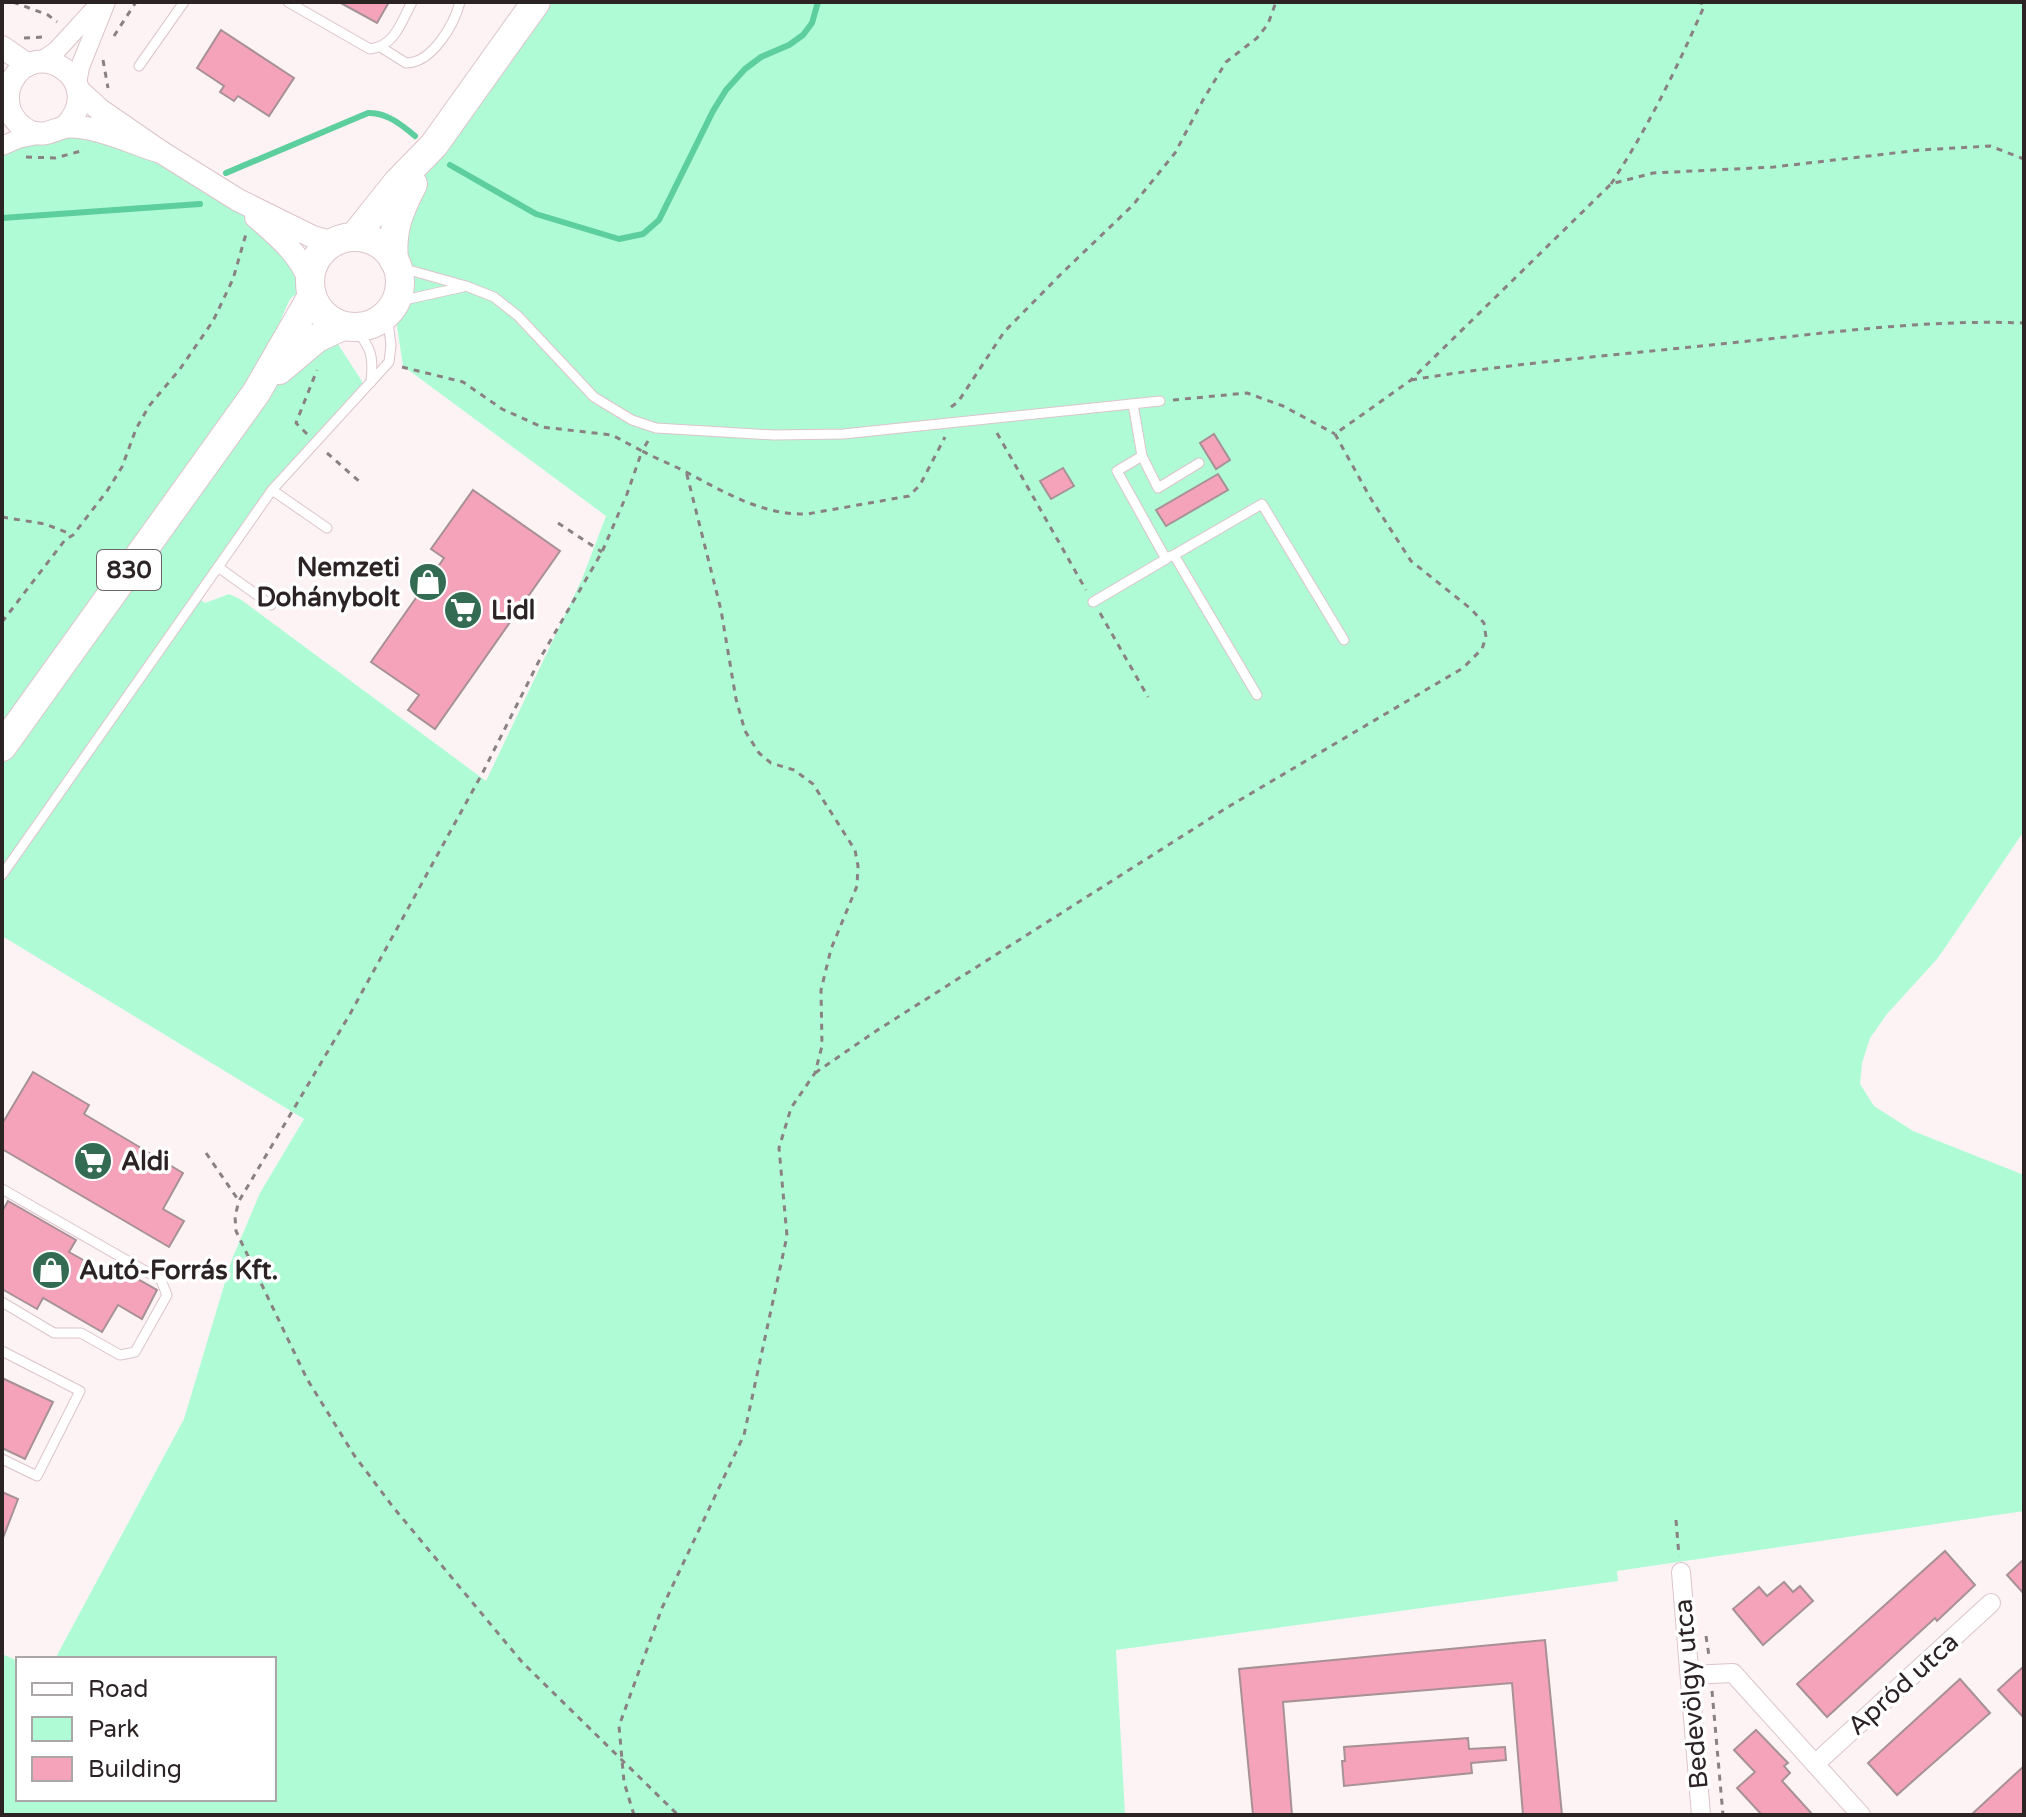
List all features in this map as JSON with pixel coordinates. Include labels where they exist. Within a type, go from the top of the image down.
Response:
[{"type":"main road","name":"830","points":[[2,747],[256,393],[311,289],[316,260],[344,240],[434,145],[536,2]]},
{"type":"main road","name":"830","points":[[256,393],[303,347],[331,330],[378,321],[391,308],[399,289],[392,239],[395,223],[434,145]]},
{"type":"main road","points":[[344,240],[377,244],[396,264]]},
{"type":"main road","points":[[311,289],[319,309],[330,320],[349,326]]},
{"type":"street","points":[[43,134],[21,126],[13,117],[5,97],[17,73],[56,51],[103,2]]},
{"type":"street","points":[[65,127],[74,118],[78,107],[80,67],[103,2]]},
{"type":"street","points":[[11,43],[34,64],[61,66],[100,110],[238,200],[313,237],[344,240]]},
{"type":"street","points":[[9,152],[18,139],[65,127],[97,130],[161,152]]},
{"type":"street","points":[[238,200],[294,254],[306,272],[311,289]]},
{"type":"street","name":"Bedevölgy utca","points":[[1681,1572],[1701,1815]]},
{"type":"street","name":"Apród utca","points":[[1815,1764],[1991,1603]]},
{"type":"street","points":[[1690,1675],[1733,1673],[1861,1815]]},
{"type":"lane","points":[[139,66],[184,2]]},
{"type":"lane","points":[[288,2],[370,49],[382,48],[389,43],[412,2]]},
{"type":"lane","points":[[382,48],[406,63],[423,59],[436,47],[460,2]]},
{"type":"lane","points":[[396,264],[494,297],[518,316],[594,397],[632,420],[656,428],[788,435],[843,434],[1160,401]]},
{"type":"lane","points":[[2,875],[272,490],[389,362],[391,308],[466,286]]},
{"type":"lane","points":[[349,326],[371,352],[374,360],[371,382]]},
{"type":"lane","points":[[1133,404],[1142,456],[1158,488],[1199,463]]},
{"type":"lane","points":[[1142,456],[1117,471],[1257,695]]},
{"type":"lane","points":[[272,490],[327,528]]},
{"type":"lane","points":[[1093,602],[1262,504],[1344,640]]},
{"type":"lane","points":[[218,567],[271,605]]},
{"type":"lane","points":[[2,1189],[161,1280],[167,1295],[135,1352],[120,1355],[81,1333],[54,1333],[2,1302]]},
{"type":"lane","points":[[2,1351],[80,1391],[37,1476],[2,1459]]},
{"type":"path","points":[[13,2],[48,15],[64,28]]},
{"type":"path","points":[[111,40],[136,2]]},
{"type":"path","points":[[928,424],[958,402],[1004,332],[1133,205],[1175,153],[1226,62],[1257,38],[1268,24],[1276,2]]},
{"type":"path","points":[[1335,434],[1411,380],[1611,184],[1644,132],[1676,71],[1706,3],[1697,2]]},
{"type":"path","points":[[11,43],[52,37]]},
{"type":"path","points":[[102,53],[110,96]]},
{"type":"path","points":[[1611,184],[1653,173],[1774,167],[1920,150],[1990,146],[2024,159]]},
{"type":"path","points":[[9,152],[55,158],[91,148]]},
{"type":"path","points":[[2,622],[115,479],[149,406],[180,369],[213,321],[233,279],[241,245],[256,217]]},
{"type":"path","points":[[1411,380],[1495,366],[1790,337],[1932,324],[2024,323]]},
{"type":"path","points":[[303,347],[318,366],[296,423],[360,482]]},
{"type":"path","points":[[389,362],[463,382],[502,409],[542,427],[612,435],[731,496],[773,512],[791,514],[807,514],[909,496],[920,485],[942,447],[951,422]]},
{"type":"path","points":[[815,1073],[1228,807],[1463,668],[1482,649],[1486,637],[1484,623],[1411,561],[1371,499],[1335,434],[1283,406],[1247,393],[1160,401]]},
{"type":"path","points":[[656,428],[642,451],[602,552],[542,655],[483,772],[350,1014],[239,1201],[235,1216],[236,1231],[307,1379],[354,1455],[393,1507],[522,1662],[678,1815]]},
{"type":"path","points":[[1001,443],[1148,697]]},
{"type":"path","points":[[634,1815],[624,1782],[619,1726],[662,1608],[744,1435],[787,1236],[779,1148],[791,1108],[815,1073],[822,1046],[821,990],[831,949],[857,886],[858,866],[855,850],[813,784],[794,770],[771,763],[759,753],[745,731],[736,699],[721,610],[686,471]]},
{"type":"path","points":[[2,517],[45,524],[73,535]]},
{"type":"path","points":[[558,523],[602,552]]},
{"type":"path","points":[[206,1153],[239,1201]]},
{"type":"path","points":[[1676,1520],[1681,1572]]},
{"type":"path","points":[[1706,1631],[1723,1815]]},
{"type":"green space","points":[[541,2],[2024,2],[2024,831],[1938,958],[1887,1014],[1870,1038],[1862,1063],[1860,1084],[1874,1106],[1913,1131],[2024,1175],[2024,1511],[1617,1571],[1618,1581],[1116,1650],[1125,1815],[2,1815],[2,1654],[16,1660],[16,1801],[276,1801],[276,1657],[56,1657],[184,1419],[232,1259],[260,1193],[304,1119],[2,936],[2,149],[29,138],[111,136],[239,203],[310,283],[290,299],[278,326],[283,332],[334,338],[363,383],[266,490],[194,595],[205,603],[229,594],[240,599],[486,781],[582,579],[606,516],[403,366],[396,320],[405,279],[401,253],[418,180]]},
{"type":"building","points":[[339,2],[389,2],[377,23]]},
{"type":"building","points":[[221,30],[294,78],[269,116],[238,96],[234,101],[220,92],[224,86],[197,68]]},
{"type":"building","points":[[1214,434],[1230,460],[1216,469],[1200,443]]},
{"type":"building","points":[[1063,468],[1074,486],[1051,499],[1040,481]]},
{"type":"building","points":[[1218,474],[1228,490],[1166,526],[1156,510]]},
{"type":"building","name":"Lidl","points":[[473,490],[560,551],[435,729],[408,710],[419,695],[371,662],[444,558],[431,549]]},
{"type":"building","name":"Aldi","points":[[33,1072],[89,1105],[84,1114],[183,1173],[163,1209],[184,1221],[169,1247],[2,1149],[2,1124]]},
{"type":"building","name":"Autó-Forrás Kft.","points":[[8,1201],[76,1240],[69,1252],[108,1274],[113,1265],[157,1290],[142,1319],[118,1305],[102,1332],[43,1298],[37,1309],[2,1289],[2,1212]]},
{"type":"building","points":[[2,1378],[53,1402],[25,1459],[2,1448]]},
{"type":"building","points":[[2,1492],[18,1499],[3,1538],[2,1537]]},
{"type":"building","points":[[1945,1551],[1975,1585],[1827,1717],[1797,1684]]},
{"type":"building","points":[[2024,1559],[2024,1594],[2007,1575]]},
{"type":"building","points":[[1784,1582],[1793,1592],[1800,1586],[1813,1601],[1763,1645],[1733,1609],[1759,1587],[1767,1596]]},
{"type":"building","points":[[1545,1640],[1562,1815],[1523,1815],[1512,1683],[1283,1702],[1292,1815],[1253,1815],[1239,1669]]},
{"type":"building","points":[[2024,1666],[2024,1718],[1998,1690]]},
{"type":"building","points":[[1960,1679],[1990,1713],[1897,1795],[1868,1763]]},
{"type":"building","points":[[1756,1730],[1788,1763],[1784,1766],[1790,1773],[1782,1781],[1813,1815],[1762,1815],[1737,1788],[1755,1772],[1734,1750]]},
{"type":"building","points":[[1468,1738],[1469,1749],[1505,1747],[1506,1760],[1471,1763],[1472,1773],[1344,1786],[1344,1747]]},
{"type":"building","points":[[2024,1766],[2024,1815],[1971,1815]]},
{"type":"waterway","points":[[450,165],[536,214],[619,239],[643,234],[659,220],[726,90],[761,57],[803,35],[812,23],[818,2]]},
{"type":"waterway","points":[[226,173],[368,113],[387,117],[415,136]]},
{"type":"waterway","points":[[2,218],[200,204]]},
{"type":"place","name":"Nemzeti Dohánybolt","points":[[428,582]]},
{"type":"place","name":"Lidl","points":[[463,610]]},
{"type":"place","name":"Aldi","points":[[93,1161]]},
{"type":"place","name":"Autó-Forrás Kft.","points":[[51,1270]]}]
